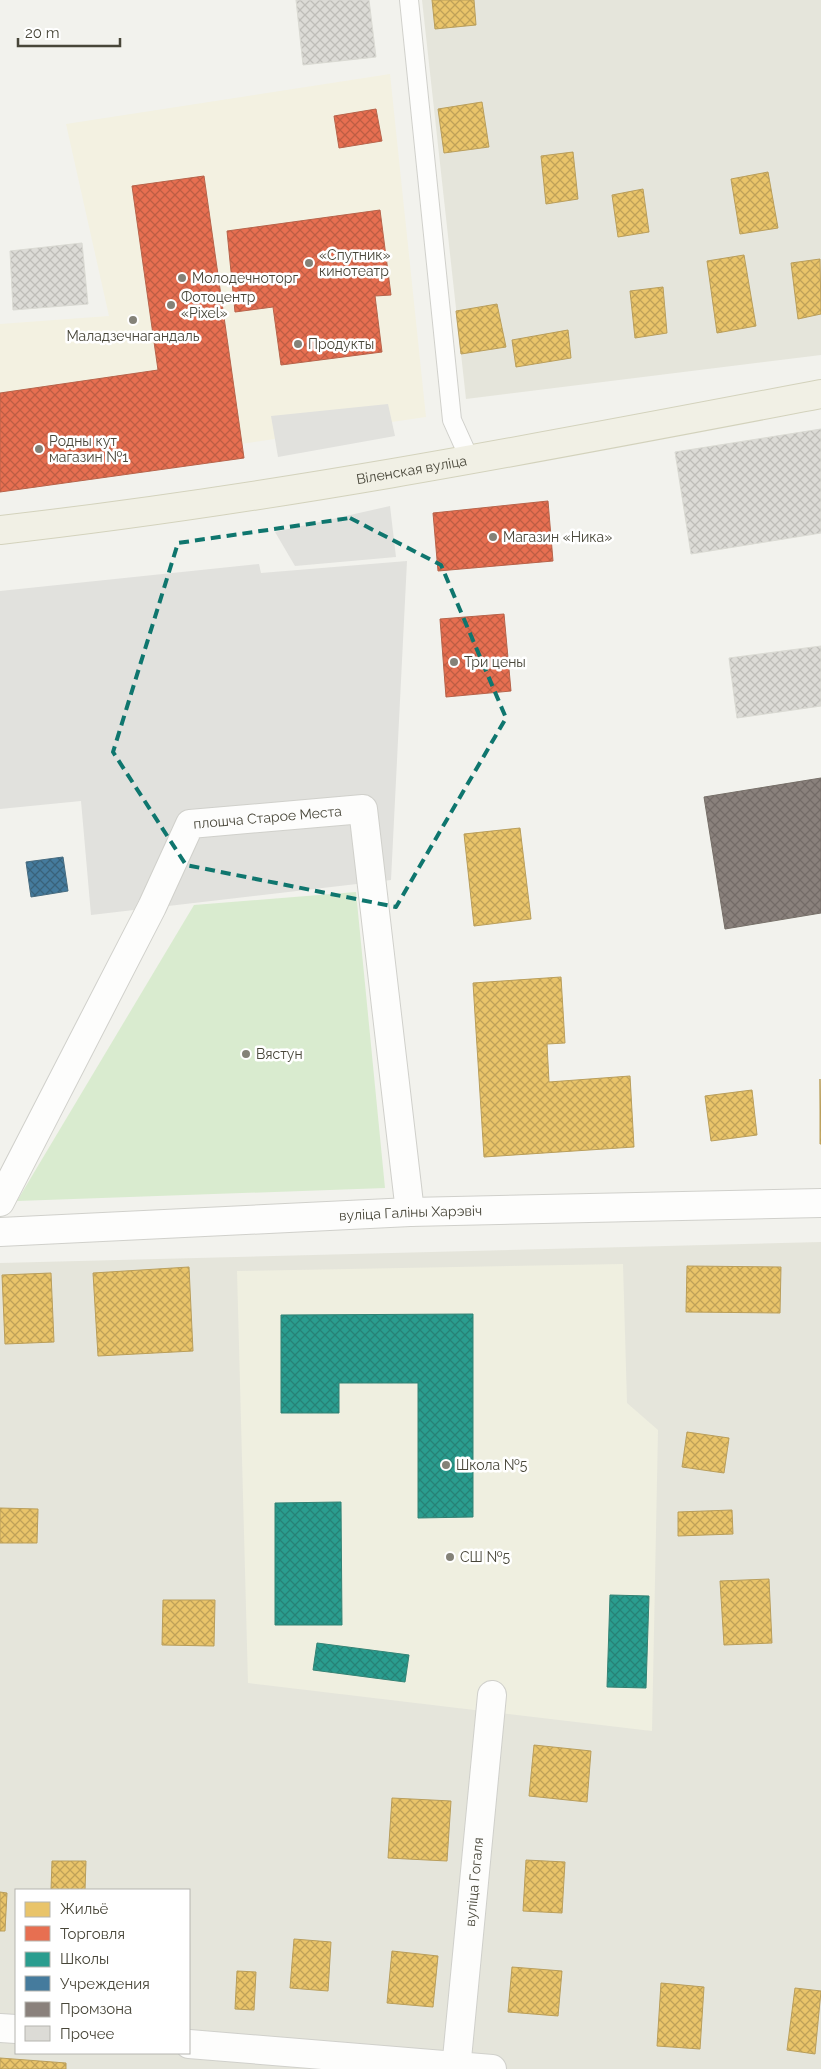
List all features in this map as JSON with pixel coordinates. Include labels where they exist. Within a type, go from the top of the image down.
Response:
[{"type":"main road","name":"Віленская вуліца","points":[[0,530],[119,517],[470,460],[821,394]]},
{"type":"street","name":"плошча Старое Места","points":[[0,1202],[148,916],[190,824],[363,809],[410,1212]]},
{"type":"street","name":"вуліца Галіны Харэвіч","points":[[0,1232],[410,1212],[821,1203]]},
{"type":"street","name":"вуліца Гогаля","points":[[456,2068],[492,1695]]},
{"type":"street","points":[[0,2028],[15,2029]]},
{"type":"street","points":[[190,2044],[456,2068],[492,2069]]},
{"type":"lane","points":[[410,0],[452,420],[470,460]]},
{"type":"highlighted area","points":[[350,518],[441,565],[506,718],[396,907],[186,865],[113,752],[178,543]]},
{"type":"shaded area","points":[[422,0],[821,0],[821,355],[466,399]]},
{"type":"shaded area","points":[[390,74],[426,417],[0,479],[0,324],[109,316],[66,124]]},
{"type":"shaded area","points":[[388,404],[395,436],[278,457],[271,416]]},
{"type":"shaded area","points":[[390,506],[396,557],[295,566],[275,532]]},
{"type":"shaded area","points":[[407,561],[391,880],[91,915],[81,801],[0,809],[0,591],[259,564],[261,573]]},
{"type":"shaded area","points":[[821,1242],[821,2069],[0,2069],[0,1263]]},
{"type":"shaded area","name":"СШ №5","points":[[623,1264],[627,1403],[658,1430],[652,1731],[248,1683],[237,1271]]},
{"type":"green space","points":[[356,892],[385,1188],[17,1201],[194,905]]},
{"type":"building: Жильё","points":[[432,0],[474,0],[476,25],[435,29]]},
{"type":"building: Жильё","points":[[482,102],[489,147],[444,153],[438,109]]},
{"type":"building: Жильё","points":[[573,152],[578,199],[546,204],[541,156]]},
{"type":"building: Жильё","points":[[768,172],[778,228],[740,234],[731,179]]},
{"type":"building: Жильё","points":[[643,189],[649,232],[618,237],[612,195]]},
{"type":"building: Жильё","points":[[744,255],[756,326],[717,333],[707,261]]},
{"type":"building: Жильё","points":[[820,259],[821,314],[798,319],[791,263]]},
{"type":"building: Жильё","points":[[663,287],[667,333],[635,338],[630,291]]},
{"type":"building: Жильё","points":[[497,304],[506,347],[461,354],[456,311]]},
{"type":"building: Жильё","points":[[568,330],[571,358],[516,367],[512,340]]},
{"type":"building: Жильё","points":[[520,828],[531,919],[474,926],[464,834]]},
{"type":"building: Жильё","points":[[561,977],[565,1043],[547,1044],[549,1082],[630,1076],[634,1147],[484,1157],[473,983]]},
{"type":"building: Жильё","points":[[820,1079],[821,1144],[820,1144]]},
{"type":"building: Жильё","points":[[752,1090],[757,1135],[711,1141],[705,1096]]},
{"type":"building: Жильё","points":[[687,1266],[781,1267],[780,1313],[686,1312]]},
{"type":"building: Жильё","points":[[189,1267],[193,1351],[98,1356],[93,1273]]},
{"type":"building: Жильё","points":[[51,1273],[54,1342],[5,1344],[2,1275]]},
{"type":"building: Жильё","points":[[687,1432],[729,1438],[724,1473],[682,1467]]},
{"type":"building: Жильё","points":[[0,1508],[38,1509],[37,1543],[0,1543]]},
{"type":"building: Жильё","points":[[732,1510],[733,1534],[678,1536],[678,1512]]},
{"type":"building: Жильё","points":[[769,1579],[772,1643],[724,1645],[720,1581]]},
{"type":"building: Жильё","points":[[163,1600],[215,1600],[214,1646],[162,1645]]},
{"type":"building: Жильё","points":[[534,1745],[591,1751],[587,1802],[529,1796]]},
{"type":"building: Жильё","points":[[392,1798],[451,1801],[447,1861],[388,1858]]},
{"type":"building: Жильё","points":[[526,1860],[565,1862],[562,1913],[523,1911]]},
{"type":"building: Жильё","points":[[52,1861],[86,1861],[85,1889],[51,1889]]},
{"type":"building: Жильё","points":[[0,1892],[7,1893],[5,1931],[0,1931]]},
{"type":"building: Жильё","points":[[294,1939],[331,1942],[328,1991],[290,1988]]},
{"type":"building: Жильё","points":[[392,1951],[438,1956],[433,2007],[387,2003]]},
{"type":"building: Жильё","points":[[512,1967],[562,1971],[558,2016],[508,2012]]},
{"type":"building: Жильё","points":[[237,1971],[256,1972],[254,2010],[235,2009]]},
{"type":"building: Жильё","points":[[661,1983],[704,1987],[700,2049],[657,2046]]},
{"type":"building: Жильё","points":[[795,1988],[821,1991],[815,2054],[787,2050]]},
{"type":"building: Жильё","points":[[0,2058],[66,2063],[66,2069],[0,2069]]},
{"type":"building: Торговля","points":[[376,109],[382,141],[339,148],[334,116]]},
{"type":"building: Торговля","name":"Молодечноторг","points":[[204,176],[244,458],[0,492],[0,393],[158,370],[132,186]]},
{"type":"building: Торговля","name":"«Спутник» кинотеатр","points":[[380,210],[391,295],[375,296],[382,352],[281,365],[273,307],[235,312],[227,231]]},
{"type":"building: Торговля","name":"Магазин «Ника»","points":[[548,501],[553,561],[438,571],[433,513]]},
{"type":"building: Торговля","points":[[504,614],[511,691],[446,697],[440,619]]},
{"type":"building: Школы","name":"Школа №5","points":[[473,1314],[473,1517],[418,1518],[418,1383],[339,1383],[339,1413],[281,1413],[281,1315]]},
{"type":"building: Школы","points":[[341,1502],[342,1625],[275,1625],[275,1503]]},
{"type":"building: Школы","points":[[610,1595],[649,1596],[646,1688],[607,1687]]},
{"type":"building: Школы","points":[[317,1643],[409,1655],[405,1682],[313,1670]]},
{"type":"building: Учреждения","points":[[63,857],[68,891],[31,897],[26,862]]},
{"type":"building: Промзона","points":[[821,778],[821,913],[725,929],[704,797]]},
{"type":"building: Прочее","points":[[296,0],[369,0],[376,57],[303,65]]},
{"type":"building: Прочее","points":[[82,243],[88,304],[13,310],[10,251]]},
{"type":"building: Прочее","points":[[821,429],[821,533],[691,554],[675,452]]},
{"type":"building: Прочее","points":[[821,646],[821,706],[737,718],[729,658]]},
{"type":"place","name":"«Спутник» кинотеатр","points":[[309,263]]},
{"type":"place","name":"Молодечноторг","points":[[182,278]]},
{"type":"place","name":"Фотоцентр «Pixel»","points":[[171,305]]},
{"type":"place","name":"Маладзечнагандаль","points":[[133,320]]},
{"type":"place","name":"Продукты","points":[[298,344]]},
{"type":"place","name":"Родны кут магазин №1","points":[[39,449]]},
{"type":"place","name":"Магазин «Ника»","points":[[493,537]]},
{"type":"place","name":"Три цены","points":[[454,662]]},
{"type":"place","name":"Вястун","points":[[246,1054]]},
{"type":"place","name":"Школа №5","points":[[446,1465]]},
{"type":"place","name":"СШ №5","points":[[450,1557]]}]
